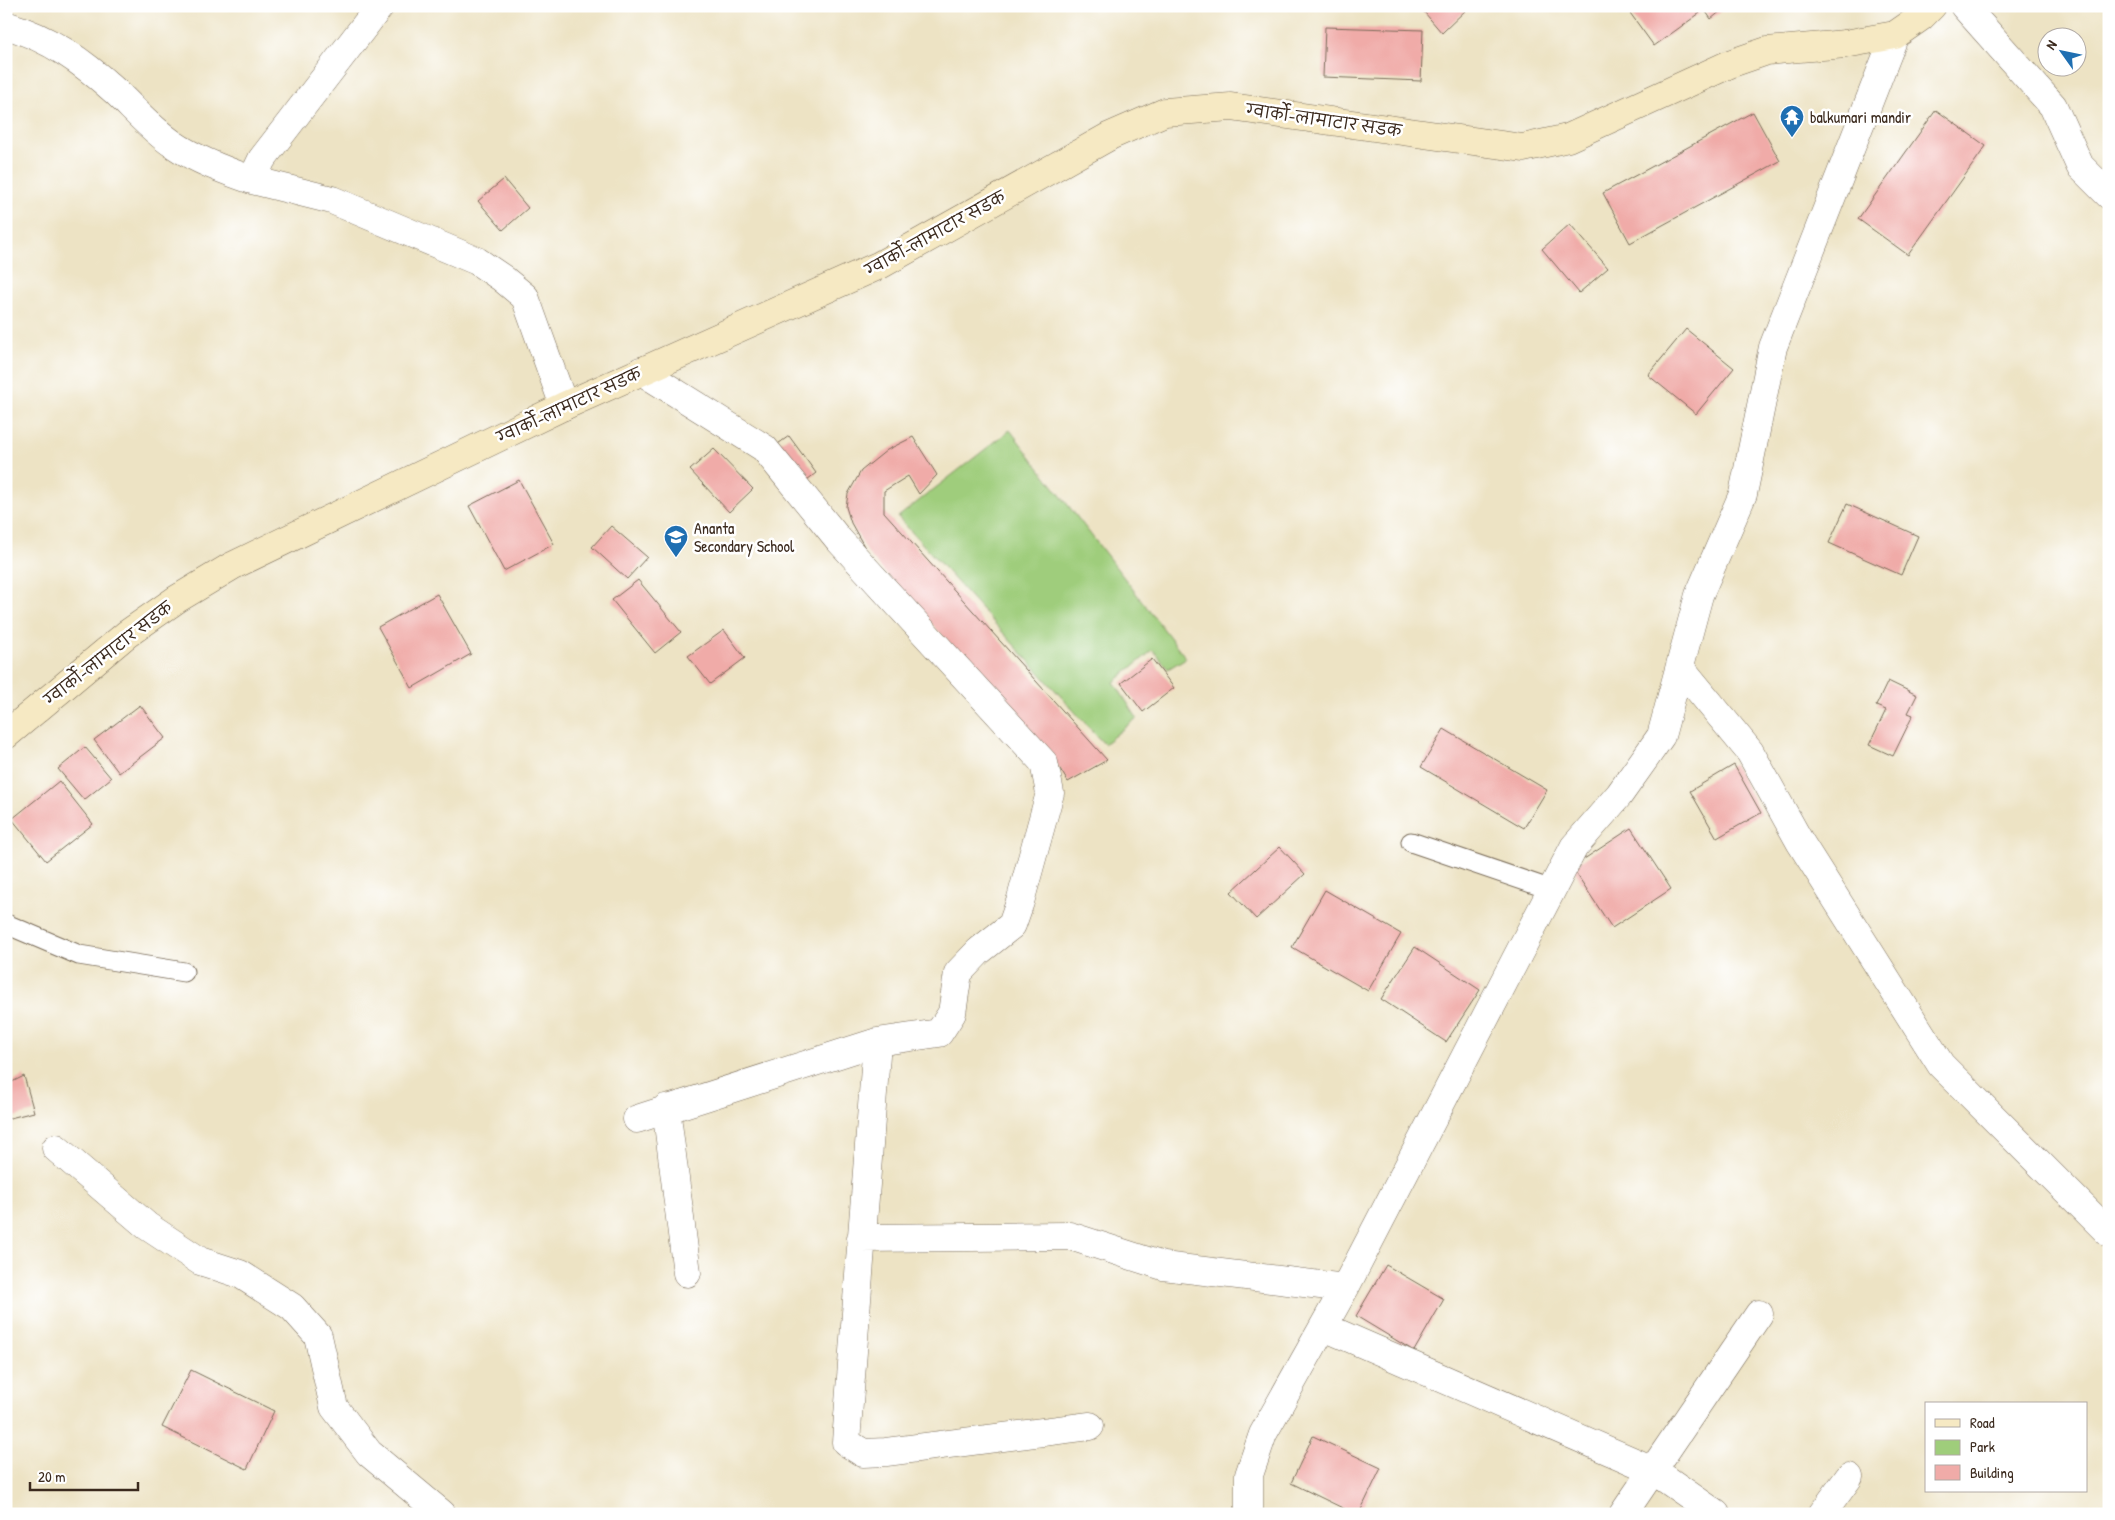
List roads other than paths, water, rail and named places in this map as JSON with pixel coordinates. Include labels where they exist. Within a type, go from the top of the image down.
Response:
[{"type":"main road","name":"ग्वार्को-लामाटार सडक","points":[[6,735],[127,634],[177,599],[232,566],[564,406],[880,266],[1110,136],[1165,112],[1231,107],[1523,148],[1568,138],[1732,63],[1767,51],[1845,44],[1895,35],[1932,6]]},
{"type":"street","points":[[252,180],[262,160],[380,6]]},
{"type":"street","points":[[1964,6],[2053,106],[2080,166],[2109,195]]},
{"type":"street","points":[[6,25],[33,33],[62,48],[85,65],[148,125],[174,145],[224,170],[252,180],[332,200],[477,261],[502,278],[526,297],[564,406]]},
{"type":"street","points":[[1249,1513],[1249,1474],[1264,1434],[1345,1288],[1574,847],[1619,795],[1661,736],[1699,595],[1743,494],[1773,347],[1895,35]]},
{"type":"street","points":[[637,1118],[876,1042],[939,1033],[952,1012],[958,973],[979,951],[1012,925],[1050,794],[1044,763],[839,540],[764,448],[641,372]]},
{"type":"street","points":[[1680,667],[1750,752],[1800,842],[1941,1065],[2109,1233]]},
{"type":"street","points":[[876,1042],[846,1442],[863,1453],[886,1452],[1090,1426]]},
{"type":"street","points":[[666,1108],[687,1273]]},
{"type":"street","points":[[56,1148],[147,1226],[200,1261],[240,1274],[292,1307],[318,1336],[334,1407],[369,1453],[442,1514]]},
{"type":"street","points":[[861,1238],[1070,1236],[1163,1266],[1345,1288]]},
{"type":"street","points":[[1623,1514],[1759,1314]]},
{"type":"street","points":[[1324,1327],[1653,1470],[1716,1514]]},
{"type":"street","points":[[1822,1514],[1849,1477]]},
{"type":"lane","points":[[1411,842],[1552,890]]},
{"type":"lane","points":[[6,924],[79,955],[184,972]]},
{"type":"place","name":"balkumari mandir","points":[[1792,138]]},
{"type":"place","name":"Ananta Secondary School","points":[[676,558]]}]
